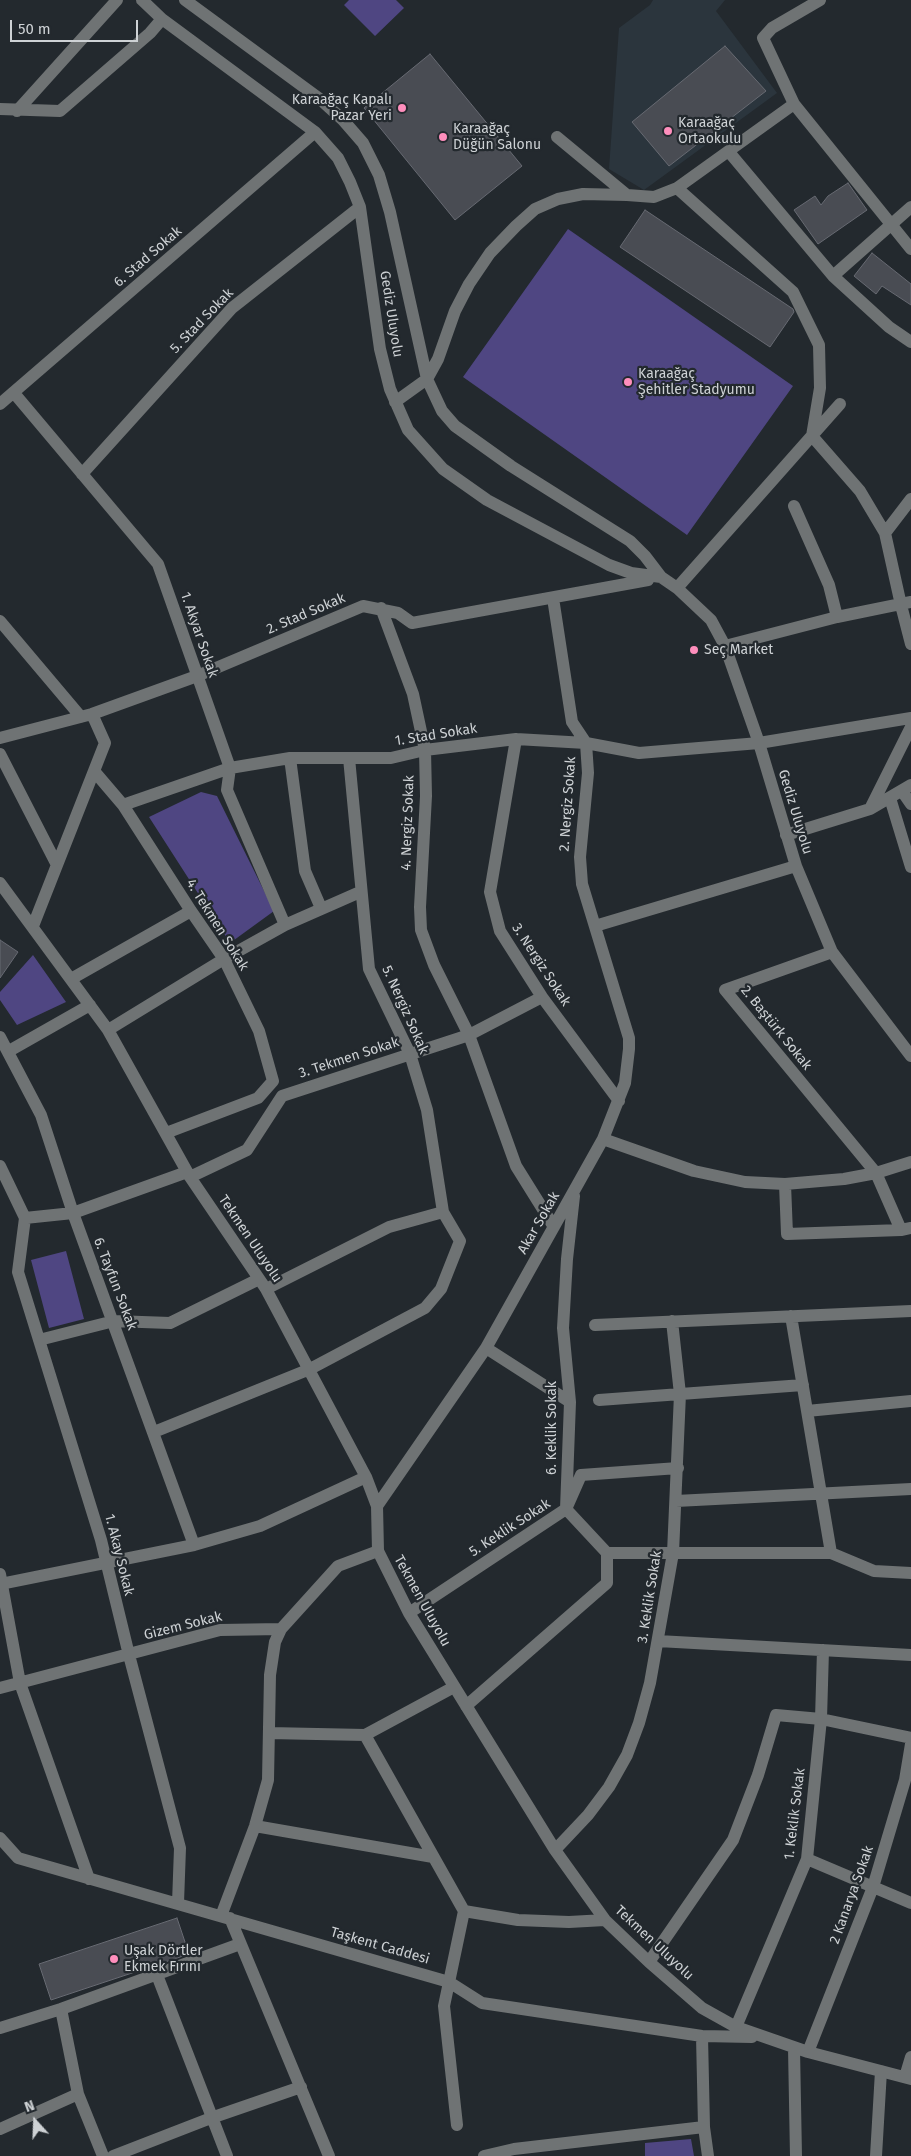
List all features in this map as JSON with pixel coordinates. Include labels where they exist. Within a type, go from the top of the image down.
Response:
[{"type":"street","points":[[17,111],[117,0]]},
{"type":"street","name":"Gediz Uluyolu","points":[[142,0],[162,19],[316,132],[338,158],[360,206],[380,350],[395,402],[408,430],[443,469],[488,500],[609,565],[631,573],[661,577]]},
{"type":"street","name":"Gediz Uluyolu","points":[[185,0],[320,99],[343,120],[363,143],[379,175],[390,212],[427,379],[442,411],[455,426],[511,466],[630,541],[645,556],[661,577],[677,588],[711,620],[725,646],[759,742],[796,866],[832,952],[911,1056]]},
{"type":"street","points":[[820,0],[772,28],[763,38],[794,104],[911,249]]},
{"type":"street","points":[[0,109],[17,111],[60,110],[150,32],[162,19]]},
{"type":"street","points":[[395,402],[427,379],[438,359],[455,311],[469,284],[490,253],[516,226],[535,210],[558,199],[584,194],[654,197],[677,188],[794,104]]},
{"type":"street","name":"6. Stad Sokak","points":[[0,404],[316,132]]},
{"type":"street","points":[[557,137],[627,195]]},
{"type":"street","points":[[729,152],[833,276],[889,327],[911,342]]},
{"type":"street","points":[[677,188],[793,292],[819,345],[820,388],[812,436]]},
{"type":"street","name":"5. Stad Sokak","points":[[82,474],[232,308],[360,206]]},
{"type":"street","points":[[833,276],[911,207]]},
{"type":"street","name":"1. Akyar Sokak","points":[[14,393],[158,564],[230,768],[227,790],[285,925]]},
{"type":"street","points":[[677,588],[840,404]]},
{"type":"street","points":[[812,436],[860,492],[885,533],[906,604],[911,644]]},
{"type":"street","points":[[885,533],[911,499]]},
{"type":"street","points":[[794,506],[829,586],[837,617]]},
{"type":"street","name":"2. Stad Sokak","points":[[0,738],[87,715],[197,676],[363,606],[382,608],[398,613],[412,623],[661,577]]},
{"type":"street","name":"2. Nergiz Sokak","points":[[553,598],[572,722],[586,743],[588,773],[580,857],[582,884],[595,926]]},
{"type":"street","points":[[725,646],[837,617],[906,604]]},
{"type":"street","name":"4. Nergiz Sokak","points":[[382,608],[413,694],[425,750],[426,796],[420,907],[421,930],[434,965],[469,1034],[516,1166],[554,1227]]},
{"type":"street","points":[[0,621],[87,715],[105,743],[33,926]]},
{"type":"street","name":"1. Stad Sokak","points":[[123,805],[230,768],[290,758],[391,758],[425,750],[516,739],[586,743],[638,753],[759,742],[911,718]]},
{"type":"street","points":[[870,809],[911,727]]},
{"type":"street","name":"3. Nergiz Sokak","points":[[516,739],[490,892],[500,931],[542,997],[619,1101]]},
{"type":"street","points":[[0,754],[57,865]]},
{"type":"street","points":[[290,758],[305,870],[321,908]]},
{"type":"street","name":"5. Nergiz Sokak","points":[[349,758],[360,892],[369,970],[410,1054],[427,1110],[443,1212]]},
{"type":"street","name":"4. Tekmen Sokak","points":[[94,771],[123,805],[224,959],[259,1031],[273,1081],[258,1098],[166,1133]]},
{"type":"street","points":[[786,835],[870,809],[906,788],[911,804]]},
{"type":"street","points":[[890,798],[911,867]]},
{"type":"street","points":[[595,926],[796,866]]},
{"type":"street","name":"Tekmen Uluyolu","points":[[0,882],[108,1030],[189,1175],[263,1284],[366,1476],[377,1506],[378,1551],[409,1613],[555,1850],[605,1920],[649,1962],[702,2008],[736,2027],[794,2048],[908,2078]]},
{"type":"street","points":[[108,1030],[224,959],[285,925],[360,892]]},
{"type":"street","points":[[71,979],[191,910]]},
{"type":"street","name":"Akar Sokak","points":[[377,1506],[486,1348],[603,1139],[619,1101],[628,1065],[628,1038],[595,926]]},
{"type":"street","name":"2. Baştürk Sokak","points":[[832,952],[725,990],[876,1173]]},
{"type":"street","name":"3. Tekmen Sokak","points":[[25,1218],[73,1213],[189,1175],[247,1150],[282,1096],[469,1034],[542,997]]},
{"type":"street","points":[[9,1051],[90,1006]]},
{"type":"street","name":"6. Tayfun Sokak","points":[[0,1037],[42,1115],[73,1213],[114,1321],[194,1545]]},
{"type":"street","points":[[603,1139],[694,1172],[745,1182],[785,1184],[844,1179],[876,1173],[911,1162]]},
{"type":"street","points":[[0,1166],[25,1218]]},
{"type":"street","points":[[785,1184],[787,1234],[906,1229],[876,1173]]},
{"type":"street","name":"6. Keklik Sokak","points":[[566,1509],[570,1402],[563,1328],[567,1259],[575,1191]]},
{"type":"street","points":[[39,1340],[114,1321],[170,1323],[263,1284],[389,1227],[443,1212],[460,1241],[441,1289],[425,1308],[310,1369],[154,1432]]},
{"type":"street","name":"1. Akay Sokak","points":[[25,1218],[18,1272],[101,1540],[128,1655],[180,1848],[178,1903]]},
{"type":"street","points":[[595,1325],[911,1311]]},
{"type":"street","points":[[791,1316],[831,1553]]},
{"type":"street","name":"3. Keklik Sokak","points":[[555,1850],[588,1815],[609,1787],[627,1755],[648,1691],[674,1552],[680,1394],[672,1321]]},
{"type":"street","points":[[486,1348],[570,1402]]},
{"type":"street","points":[[599,1400],[803,1385]]},
{"type":"street","points":[[807,1412],[911,1401]]},
{"type":"street","name":"5. Keklik Sokak","points":[[409,1613],[566,1509],[582,1475],[678,1468]]},
{"type":"street","points":[[89,1879],[20,1683],[1,1580],[106,1563],[194,1545],[260,1526],[366,1476]]},
{"type":"street","points":[[676,1501],[911,1489]]},
{"type":"street","points":[[466,1706],[606,1583],[607,1553],[566,1509]]},
{"type":"street","points":[[329,2156],[240,1944],[225,1917],[268,1780],[270,1675],[275,1642],[281,1629],[338,1566],[378,1551]]},
{"type":"street","points":[[607,1553],[831,1553],[874,1571],[911,1573]]},
{"type":"street","name":"Gizem Sokak","points":[[0,1688],[220,1630],[281,1629]]},
{"type":"street","points":[[658,1641],[911,1655]]},
{"type":"street","name":"1. Keklik Sokak","points":[[736,2027],[807,1859],[821,1719],[823,1650]]},
{"type":"street","points":[[269,1733],[365,1735],[454,1687]]},
{"type":"street","points":[[649,1962],[733,1840],[758,1775],[776,1715],[821,1719],[911,1738]]},
{"type":"street","points":[[365,1735],[464,1911],[444,2006],[457,2125]]},
{"type":"street","name":"2 Kanarya Sokak","points":[[808,2052],[873,1887],[905,1780],[911,1744]]},
{"type":"street","points":[[255,1826],[433,1857]]},
{"type":"street","name":"Taşkent Caddesi","points":[[0,1838],[18,1858],[449,1982],[482,2003],[702,2036],[762,2037]]},
{"type":"street","points":[[807,1859],[911,1903]]},
{"type":"street","points":[[464,1911],[518,1920],[569,1922],[605,1920]]},
{"type":"street","points":[[0,2028],[61,2009],[240,1944]]},
{"type":"street","points":[[157,1975],[227,2156]]},
{"type":"street","points":[[61,2009],[78,2094],[103,2156]]},
{"type":"street","points":[[702,2036],[704,2127],[708,2156]]},
{"type":"street","points":[[794,2048],[796,2156]]},
{"type":"street","points":[[908,2078],[911,2057]]},
{"type":"street","points":[[876,2156],[881,2071]]},
{"type":"street","points":[[114,2156],[211,2118],[301,2086]]},
{"type":"street","points":[[0,2129],[78,2094]]},
{"type":"street","points":[[484,2156],[514,2149],[704,2127]]},
{"type":"shaded area","points":[[349,0],[396,0],[404,8],[375,36],[344,5]]},
{"type":"shaded area","name":"Karaağaç Ortaokulu","points":[[653,0],[725,0],[716,11],[777,93],[644,190],[609,169],[619,28],[650,5]]},
{"type":"shaded area","name":"Karaağaç Şehitler Stadyumu","points":[[568,229],[793,386],[687,535],[463,377]]},
{"type":"shaded area","points":[[201,792],[217,796],[274,911],[230,943],[149,817]]},
{"type":"shaded area","points":[[33,955],[66,1002],[17,1025],[0,1000],[0,992]]},
{"type":"shaded area","points":[[66,1251],[84,1319],[49,1328],[31,1260]]},
{"type":"shaded area","points":[[691,2139],[694,2156],[645,2156],[645,2143]]},
{"type":"building","points":[[725,46],[766,91],[669,166],[632,122]]},
{"type":"building","name":"Karaağaç Düğün Salonu","points":[[430,54],[522,166],[455,220],[364,108]]},
{"type":"building","points":[[848,183],[867,210],[818,244],[794,210],[815,196],[821,205],[828,196]]},
{"type":"building","points":[[645,210],[793,309],[794,312],[770,347],[620,247]]},
{"type":"building","points":[[872,253],[911,284],[911,305],[882,286],[876,294],[854,276]]},
{"type":"building","points":[[0,940],[18,952],[0,978]]},
{"type":"building","name":"Uşak Dörtler Ekmek Fırını","points":[[177,1918],[189,1954],[51,2000],[39,1964]]},
{"type":"place","name":"Karaağaç Kapalı Pazar Yeri","points":[[402,108]]},
{"type":"place","name":"Karaağaç Ortaokulu","points":[[668,131]]},
{"type":"place","name":"Karaağaç Düğün Salonu","points":[[443,137]]},
{"type":"place","name":"Karaağaç Şehitler Stadyumu","points":[[628,382]]},
{"type":"place","name":"Seç Market","points":[[694,650]]},
{"type":"place","name":"Uşak Dörtler Ekmek Fırını","points":[[114,1959]]}]
